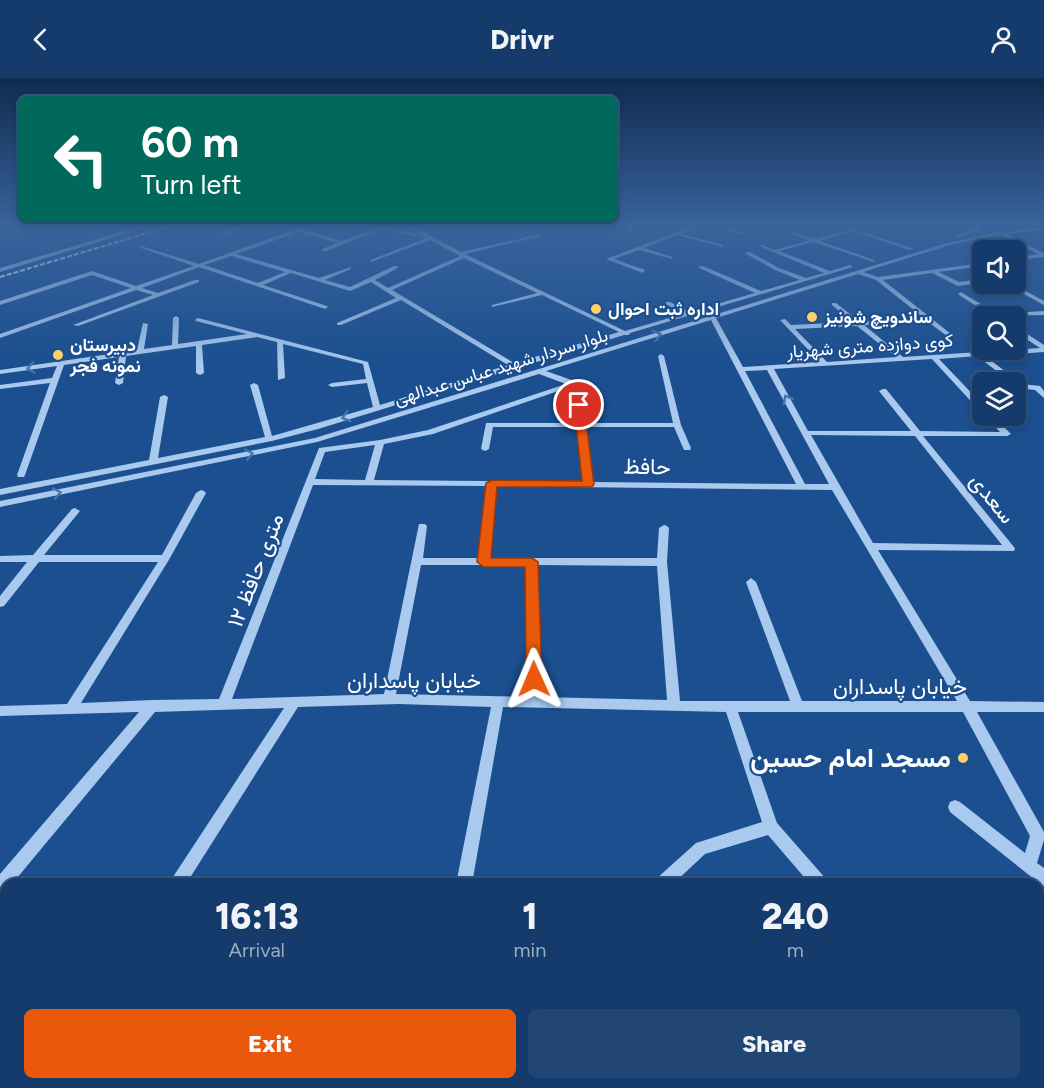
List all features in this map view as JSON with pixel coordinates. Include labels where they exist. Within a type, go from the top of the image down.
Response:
[{"type":"street","points":[[0,336],[183,270]]},
{"type":"street","points":[[213,270],[325,307]]},
{"type":"street","points":[[283,270],[350,289],[390,270]]},
{"type":"street","points":[[320,280],[344,270]]},
{"type":"street","points":[[387,290],[430,270]]},
{"type":"street","points":[[495,270],[638,341]]},
{"type":"street","points":[[638,270],[643,272]]},
{"type":"street","points":[[707,270],[760,293]]},
{"type":"street","points":[[780,270],[806,280]]},
{"type":"street","points":[[823,270],[830,273]]},
{"type":"street","name":"بلوار سردار شهید عباس عبدالهی","points":[[0,492],[269,439],[840,270]]},
{"type":"street","name":"بلوار سردار شهید عباس عبدالهی","points":[[0,504],[317,440],[714,319],[863,270]]},
{"type":"street","points":[[878,279],[939,270]]},
{"type":"street","points":[[933,271],[958,284],[972,282]]},
{"type":"street","points":[[258,285],[289,272]]},
{"type":"street","points":[[857,272],[878,279],[949,335]]},
{"type":"street","points":[[0,303],[92,273],[158,295]]},
{"type":"street","points":[[371,280],[514,366]]},
{"type":"street","points":[[76,325],[197,281]]},
{"type":"street","points":[[494,306],[544,293]]},
{"type":"street","points":[[1026,293],[1044,303]]},
{"type":"street","points":[[961,294],[980,306]]},
{"type":"street","points":[[339,324],[401,298]]},
{"type":"street","points":[[668,303],[688,314]]},
{"type":"street","points":[[834,304],[902,359]]},
{"type":"street","points":[[1026,314],[1044,313]]},
{"type":"street","points":[[175,347],[176,318]]},
{"type":"street","points":[[714,319],[802,487]]},
{"type":"street","points":[[198,320],[366,363],[377,408]]},
{"type":"street","points":[[783,320],[826,364]]},
{"type":"street","points":[[791,327],[928,320]]},
{"type":"street","points":[[140,352],[145,324]]},
{"type":"street","points":[[0,372],[257,335]]},
{"type":"street","points":[[1026,336],[1044,349]]},
{"type":"street","points":[[280,341],[281,378]]},
{"type":"street","points":[[199,344],[200,373]]},
{"type":"street","name":"کوی دوازده متری شهریار","points":[[1026,350],[1044,349]]},
{"type":"street","name":"کوی دوازده متری شهریار","points":[[742,369],[972,354]]},
{"type":"street","points":[[119,383],[123,355]]},
{"type":"street","points":[[661,356],[677,424],[687,448]]},
{"type":"street","points":[[934,357],[972,397]]},
{"type":"street","points":[[986,360],[1001,372]]},
{"type":"street","points":[[21,474],[61,364]]},
{"type":"street","points":[[769,368],[835,487],[967,707],[1038,835],[1029,866]]},
{"type":"street","points":[[538,371],[577,386],[588,484]]},
{"type":"street","points":[[0,387],[56,380]]},
{"type":"street","points":[[332,385],[370,381]]},
{"type":"street","points":[[369,482],[380,442],[430,432],[572,384]]},
{"type":"street","points":[[254,385],[269,439]]},
{"type":"street","points":[[1026,387],[1037,388],[1044,396]]},
{"type":"street","name":"سعدی","points":[[870,546],[1010,549],[915,434],[883,391]]},
{"type":"street","points":[[153,462],[164,397]]},
{"type":"street","points":[[485,449],[489,425],[677,424]]},
{"type":"street","points":[[806,434],[1007,434],[999,426]]},
{"type":"street","name":"۱۲ متری حافظ","points":[[225,703],[322,450],[380,442]]},
{"type":"street","name":"حافظ","points":[[310,482],[835,487]]},
{"type":"street","points":[[484,562],[492,483]]},
{"type":"street","points":[[71,708],[165,558],[201,493]]},
{"type":"street","points":[[0,603],[75,511]]},
{"type":"street","points":[[389,699],[422,526]]},
{"type":"street","points":[[664,528],[662,562],[674,706]]},
{"type":"street","points":[[0,559],[165,558]]},
{"type":"street","points":[[417,561],[662,562]]},
{"type":"street","points":[[532,562],[534,702]]},
{"type":"street","points":[[751,582],[798,706]]},
{"type":"street","name":"خیابان پاسداران","points":[[0,711],[389,699],[674,706],[1044,707]]},
{"type":"street","points":[[180,878],[295,702]]},
{"type":"street","points":[[465,878],[498,702]]},
{"type":"street","points":[[7,878],[153,705]]},
{"type":"street","points":[[730,706],[771,826],[816,878]]},
{"type":"street","points":[[955,807],[1044,878]]},
{"type":"street","points":[[668,878],[701,848],[771,826]]},
{"type":"railway","points":[[0,277],[23,270]]},
{"type":"place","name":"اداره ثبت احوال","points":[[596,309]]},
{"type":"place","name":"ساندویچ شونیز","points":[[812,317]]},
{"type":"place","name":"دبیرستان نمونه فجر","points":[[58,355]]},
{"type":"place","name":"مسجد امام حسین","points":[[963,758]]},
{"type":"route","points":[[534,679],[532,562],[484,562],[492,483],[588,484],[579,405]]}]
